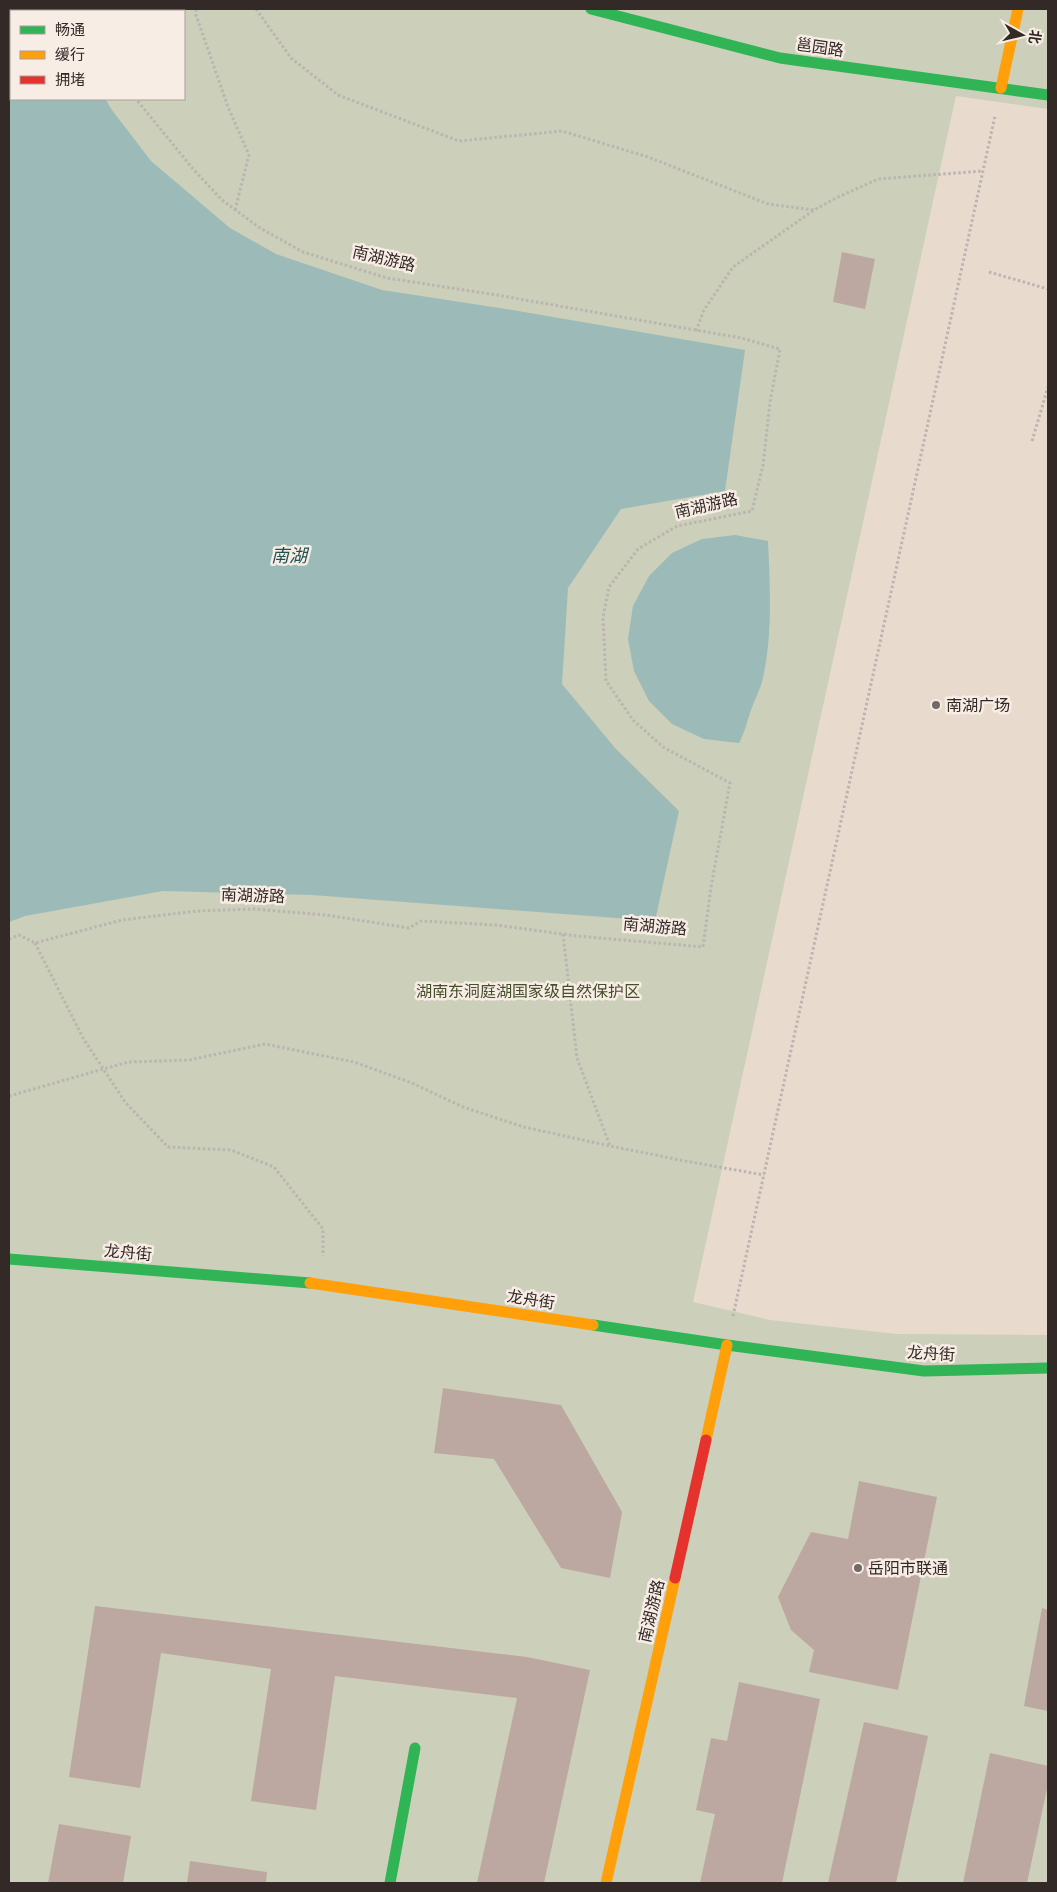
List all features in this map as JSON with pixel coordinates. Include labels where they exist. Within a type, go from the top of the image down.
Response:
[{"type":"street","name":"邕园路","points":[[591,9],[780,58],[1048,95]]},
{"type":"street","points":[[1001,88],[1018,9]]},
{"type":"street","name":"龙舟街","points":[[9,1259],[323,1284],[727,1345],[797,1353],[924,1372],[1048,1368]]},
{"type":"street","name":"南湖游路","points":[[606,1883],[727,1345]]},
{"type":"street","points":[[390,1883],[415,1748]]},
{"type":"path","points":[[196,9],[196,15],[228,107],[249,155],[235,210]]},
{"type":"path","points":[[256,9],[291,58],[338,95],[459,141],[562,131],[648,157],[768,204],[814,210]]},
{"type":"path","points":[[727,1345],[1001,88]]},
{"type":"path","name":"南湖游路","points":[[9,939],[19,936],[36,942],[122,920],[197,911],[254,909],[326,915],[409,928],[421,921],[496,925],[563,934],[703,946],[711,887],[730,783],[663,747],[633,720],[606,680],[602,617],[609,587],[638,549],[677,526],[752,511],[764,465],[770,402],[780,349],[741,338],[497,295],[387,278],[303,252],[260,228],[222,200],[193,169],[137,100]]},
{"type":"path","points":[[696,331],[704,310],[733,267],[786,232],[814,210],[878,179],[982,171]]},
{"type":"path","points":[[989,272],[1048,289]]},
{"type":"path","points":[[1032,441],[1048,387]]},
{"type":"path","points":[[563,934],[577,1058],[610,1146]]},
{"type":"path","points":[[36,942],[83,1038],[125,1102],[168,1147],[231,1150],[274,1167],[324,1229],[323,1284]]},
{"type":"path","points":[[9,1096],[128,1062],[189,1060],[265,1044],[354,1062],[412,1083],[463,1107],[524,1126],[610,1146],[764,1175]]},
{"type":"green space","name":"湖南东洞庭湖国家级自然保护区","points":[[9,9],[1048,9],[1048,1883],[9,1883]]},
{"type":"shaded area","name":"南湖广场","points":[[956,96],[1048,109],[1048,1335],[897,1334],[770,1320],[693,1302]]},
{"type":"water","name":"南湖","points":[[9,9],[48,10],[10,10],[10,100],[106,100],[151,161],[230,228],[276,254],[382,290],[745,350],[725,491],[621,509],[568,588],[562,684],[615,748],[679,811],[655,921],[312,895],[163,891],[25,916],[9,922]]},
{"type":"water","points":[[735,535],[768,541],[770,594],[768,647],[762,682],[739,743],[704,739],[672,724],[649,701],[634,671],[628,639],[633,606],[649,576],[672,553],[702,539]]},
{"type":"building","points":[[842,252],[875,259],[865,309],[833,302]]},
{"type":"building","points":[[443,1388],[561,1405],[622,1512],[610,1578],[561,1568],[494,1459],[434,1453]]},
{"type":"building","name":"岳阳市联通","points":[[859,1481],[937,1497],[898,1690],[809,1672],[814,1650],[791,1630],[778,1597],[811,1532],[848,1539]]},
{"type":"building","points":[[95,1606],[527,1657],[590,1670],[544,1883],[477,1883],[517,1698],[335,1676],[316,1810],[251,1801],[271,1669],[161,1653],[140,1788],[69,1777]]},
{"type":"building","points":[[1042,1608],[1048,1610],[1048,1711],[1024,1706]]},
{"type":"building","points":[[739,1682],[820,1699],[782,1883],[700,1883],[715,1814],[696,1810],[711,1738],[727,1741]]},
{"type":"building","points":[[864,1722],[928,1736],[896,1883],[828,1883]]},
{"type":"building","points":[[990,1753],[1048,1766],[1048,1784],[1027,1883],[963,1883]]},
{"type":"building","points":[[59,1824],[131,1836],[123,1883],[48,1883]]},
{"type":"building","points":[[190,1861],[267,1872],[266,1883],[187,1883]]},
{"type":"traffic: fast","points":[[591,9],[780,58],[1048,95]]},
{"type":"traffic: fast","points":[[9,1259],[310,1283]]},
{"type":"traffic: fast","points":[[593,1325],[924,1371],[1048,1368]]},
{"type":"traffic: fast","points":[[390,1883],[415,1748]]},
{"type":"traffic: slow","points":[[1001,88],[1018,9]]},
{"type":"traffic: slow","points":[[310,1283],[593,1325]]},
{"type":"traffic: slow","points":[[706,1440],[727,1345]]},
{"type":"traffic: slow","points":[[606,1883],[675,1578]]},
{"type":"traffic: jam","points":[[675,1578],[706,1440]]},
{"type":"place","name":"南湖广场","points":[[936,705]]},
{"type":"place","name":"岳阳市联通","points":[[858,1568]]}]
